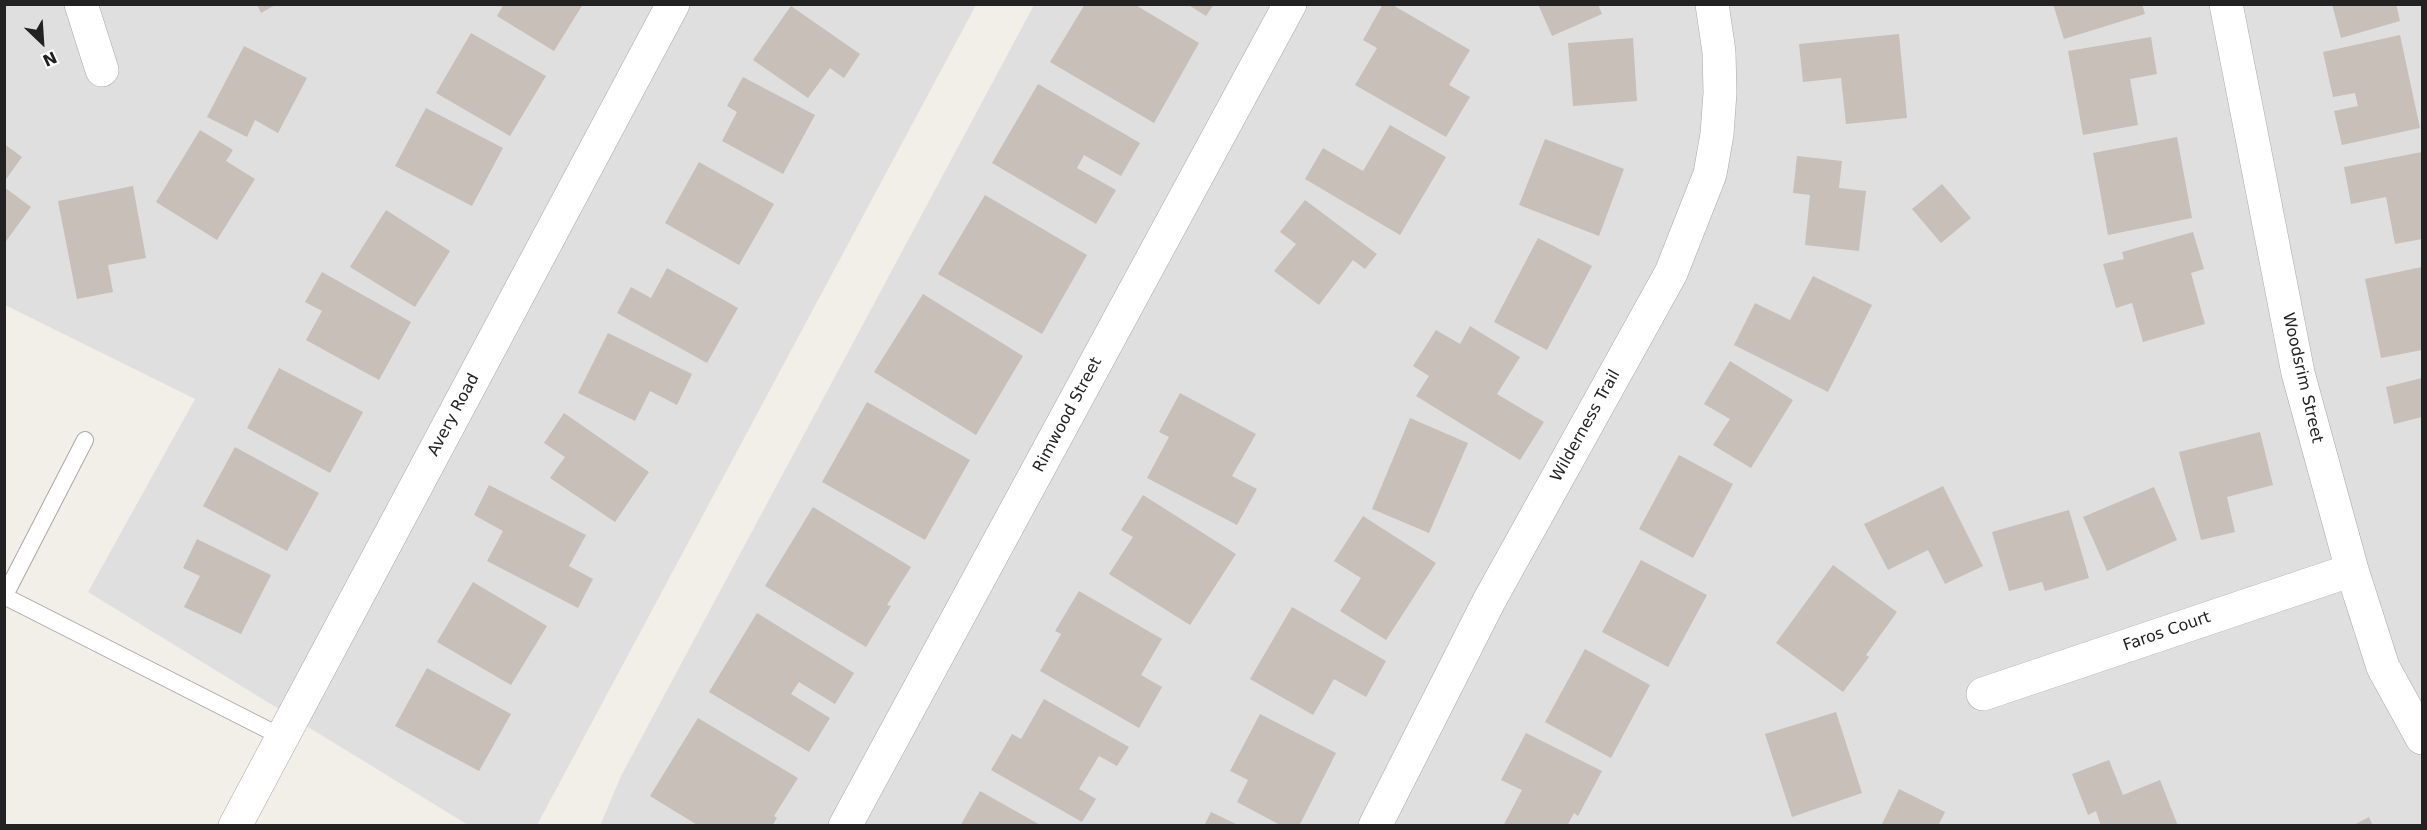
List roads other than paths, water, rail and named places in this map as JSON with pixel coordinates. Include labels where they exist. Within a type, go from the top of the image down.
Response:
[{"type":"street","points":[[81,4],[102,70]]},
{"type":"street","name":"Avery Road","points":[[235,825],[673,4]]},
{"type":"street","name":"Rimwood Street","points":[[845,825],[1290,4]]},
{"type":"street","name":"Wilderness Trail","points":[[1375,825],[1489,601],[1671,273],[1710,174],[1717,134],[1720,93],[1719,52],[1712,4]]},
{"type":"street","name":"Woodsrim Street","points":[[2226,4],[2298,373],[2352,570],[2383,667],[2422,738]]},
{"type":"street","name":"Faros Court","points":[[1983,694],[2352,570]]},
{"type":"lane","points":[[85,440],[5,595],[282,737]]}]
